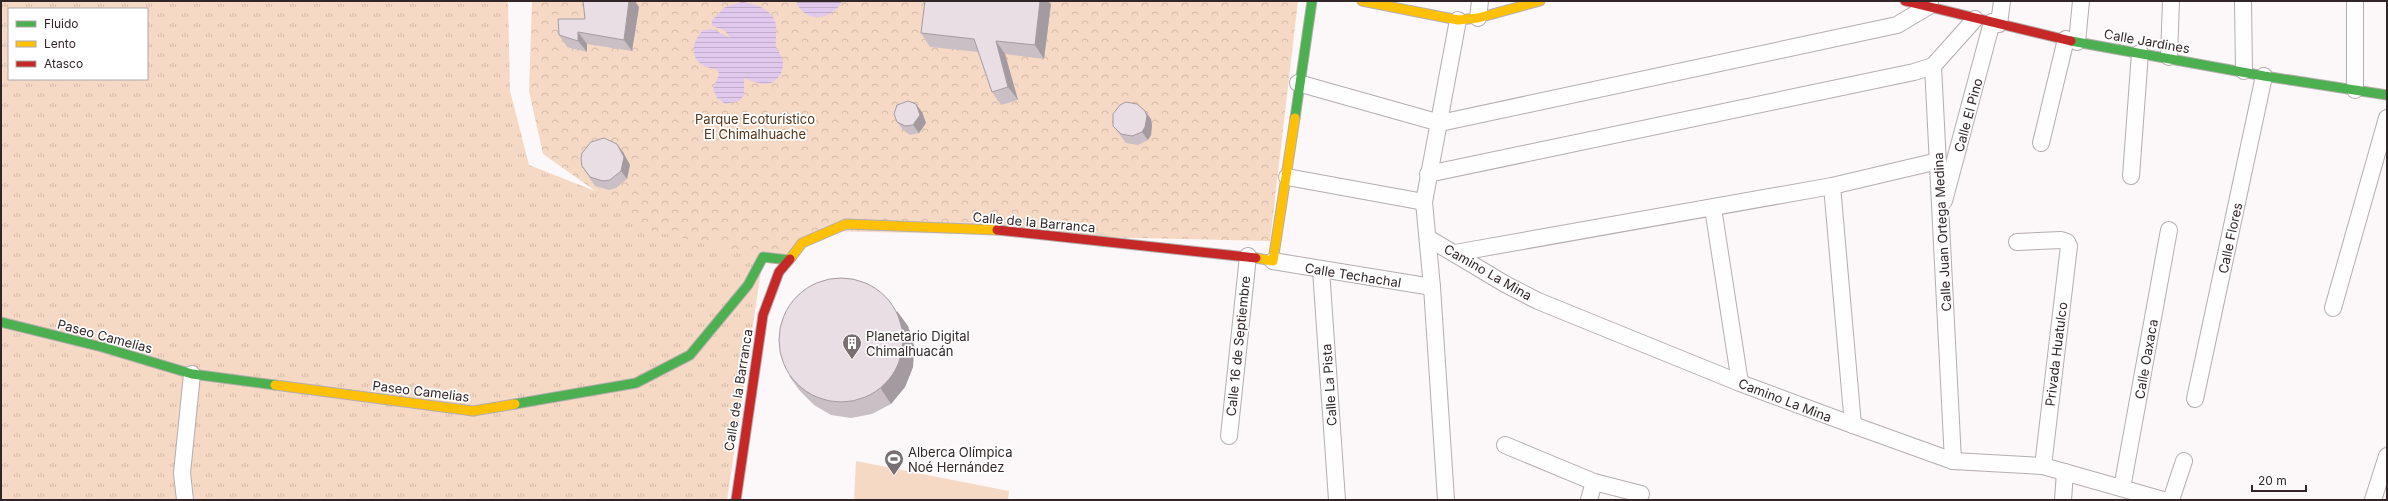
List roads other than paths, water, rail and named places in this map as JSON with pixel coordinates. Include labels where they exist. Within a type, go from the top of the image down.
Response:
[{"type":"main road","points":[[1273,261],[1288,177],[1298,83],[1312,1]]},
{"type":"main road","points":[[1362,1],[1458,20],[1478,18],[1540,1]]},
{"type":"main road","name":"Calle Jardines","points":[[1905,1],[1929,4],[1975,19],[2071,40],[2169,57],[2264,76],[2387,95]]},
{"type":"main road","name":"Calle de la Barranca","points":[[736,500],[763,315],[779,272],[802,243],[846,224],[984,230],[1248,256],[1273,261]]},
{"type":"main road","name":"Paseo Camelias","points":[[1,322],[102,347],[192,374],[473,411],[636,383],[690,355],[748,285],[762,257],[789,260]]},
{"type":"street","points":[[1478,18],[1480,1]]},
{"type":"street","name":"Calle El Pino","points":[[1941,208],[1953,172],[2002,1]]},
{"type":"street","points":[[2041,143],[2082,1]]},
{"type":"street","points":[[2169,57],[2171,1]]},
{"type":"street","points":[[2243,1],[2244,71]]},
{"type":"street","points":[[2355,1],[2355,90]]},
{"type":"street","points":[[1298,83],[1440,123],[1897,26],[1929,4]]},
{"type":"street","points":[[1428,174],[1914,72],[1933,66],[1975,19]]},
{"type":"street","points":[[1446,500],[1432,288],[1424,202],[1428,174],[1440,123],[1458,20]]},
{"type":"street","points":[[2131,176],[2140,53]]},
{"type":"street","name":"Calle Juan Ortega Medina","points":[[1933,66],[1953,461]]},
{"type":"street","name":"Calle Flores","points":[[2195,399],[2264,76]]},
{"type":"street","points":[[2332,308],[2387,118]]},
{"type":"street","points":[[1455,253],[1832,186],[1938,161]]},
{"type":"street","points":[[1288,177],[1424,202]]},
{"type":"street","points":[[1832,186],[1853,425]]},
{"type":"street","points":[[1712,208],[1740,383]]},
{"type":"street","name":"Calle Oaxaca","points":[[2122,488],[2169,230]]},
{"type":"street","name":"Camino La Mina","points":[[1428,238],[1504,284],[1538,301],[1740,383],[1953,461],[2043,466],[2163,500]]},
{"type":"street","name":"Privada Huatulco","points":[[2017,242],[2056,239],[2067,242],[2069,252],[2043,466]]},
{"type":"street","name":"Calle 16 de Septiembre","points":[[1229,436],[1248,256]]},
{"type":"street","name":"Calle Techachal","points":[[1273,261],[1432,288]]},
{"type":"street","name":"Calle La Pista","points":[[1321,270],[1337,500]]},
{"type":"street","points":[[185,500],[182,472],[192,374]]},
{"type":"street","points":[[1505,445],[1594,482],[1641,494]]},
{"type":"street","points":[[2373,500],[2387,456]]},
{"type":"street","points":[[2171,500],[2184,461]]},
{"type":"street","points":[[2063,500],[2065,472]]},
{"type":"street","points":[[1589,500],[1594,482]]},
{"type":"place","name":"Planetario Digital Chimalhuacán","points":[[852,360]]},
{"type":"place","name":"Alberca Olímpica Noé Hernández","points":[[894,476]]},
{"type":"park label","name":"Parque Ecoturístico El Chimalhuache","points":[[755,126]]}]
